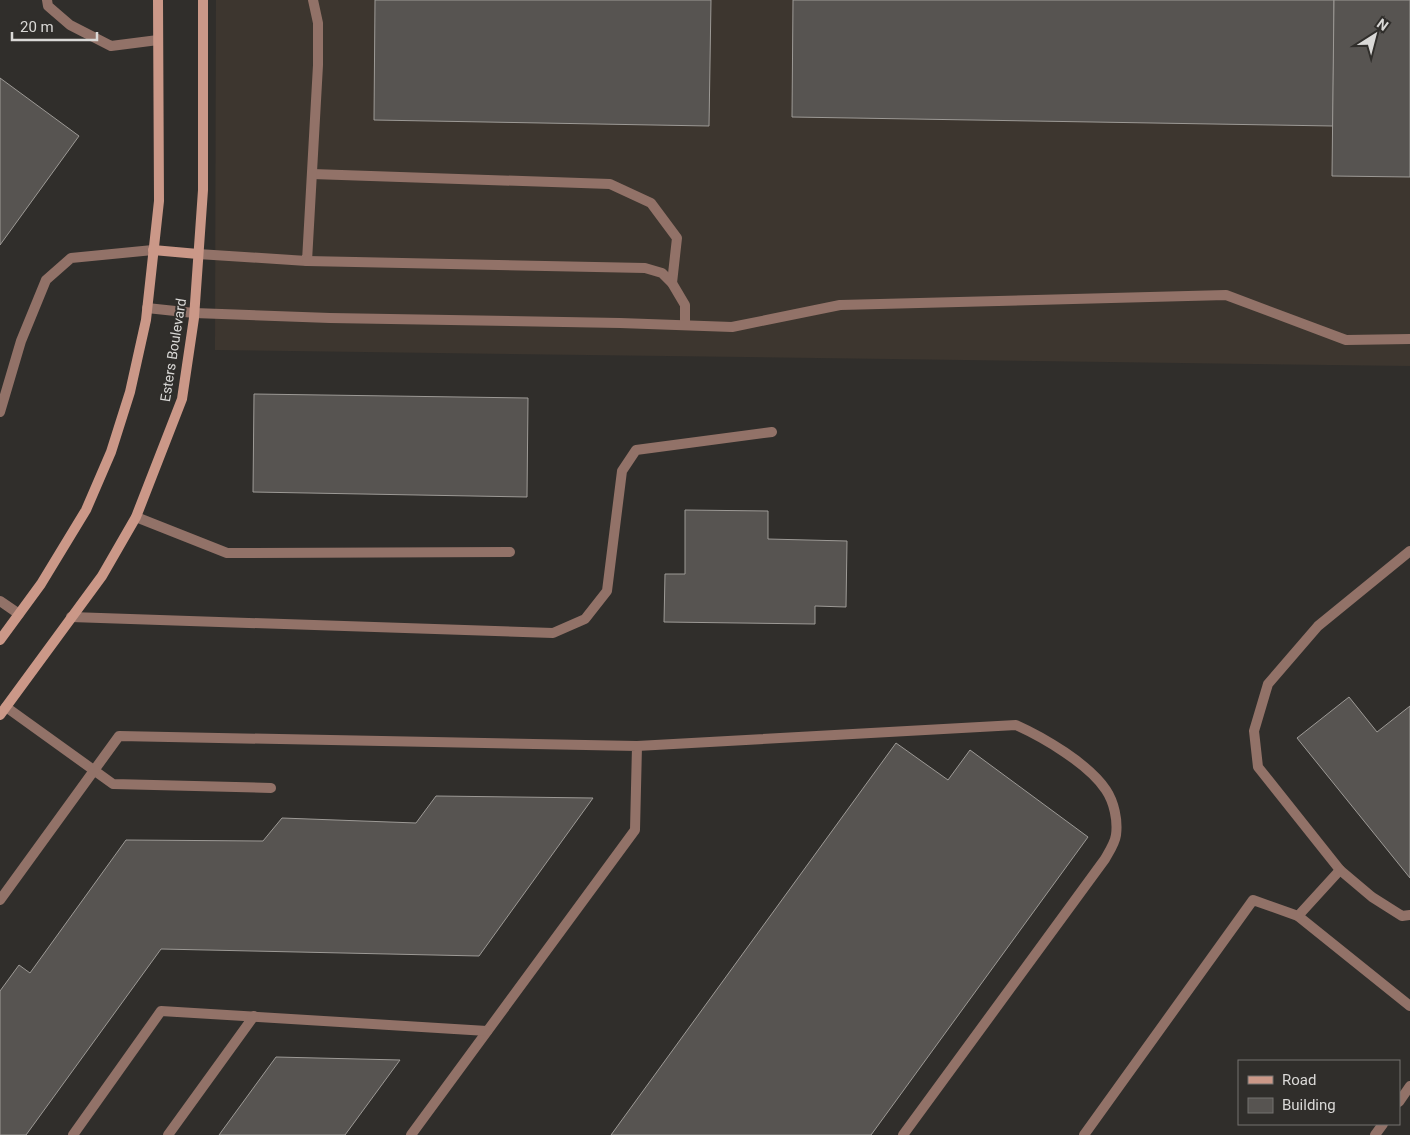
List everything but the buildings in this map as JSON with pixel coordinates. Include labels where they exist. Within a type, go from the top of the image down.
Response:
[{"type":"main road","points":[[0,640],[41,584],[86,510],[110,452],[130,392],[146,320],[159,201],[158,0]]},
{"type":"main road","name":"Esters Boulevard","points":[[3,711],[102,576],[136,518],[182,400],[194,312],[203,190],[202,0]]},
{"type":"main road","points":[[154,250],[198,254]]},
{"type":"street","points":[[47,0],[48,6],[70,25],[111,46],[158,40]]},
{"type":"street","points":[[307,261],[318,65],[318,23],[313,0]]},
{"type":"street","points":[[312,174],[610,184],[650,203],[677,238],[672,283]]},
{"type":"street","points":[[0,412],[22,341],[46,280],[71,258],[154,250]]},
{"type":"street","points":[[198,254],[307,261],[645,268],[662,273],[672,283],[685,305],[685,325]]},
{"type":"street","points":[[147,308],[330,318],[732,327],[840,305],[1226,295],[1346,340],[1410,339]]},
{"type":"street","points":[[71,617],[552,633],[585,619],[607,591],[622,471],[636,450],[772,432]]},
{"type":"street","points":[[136,518],[228,553],[510,552]]},
{"type":"street","points":[[1410,551],[1318,626],[1268,684],[1254,731],[1258,767],[1340,870],[1372,897],[1402,916],[1410,915]]},
{"type":"street","points":[[0,601],[19,614]]},
{"type":"street","points":[[3,711],[113,784],[271,788]]},
{"type":"street","points":[[0,900],[119,736],[637,746],[1016,725],[1036,734],[1090,771],[1107,790],[1115,811],[1116,835],[1105,859],[903,1135]]},
{"type":"street","points":[[410,1135],[635,830],[637,746]]},
{"type":"street","points":[[1298,916],[1340,870]]},
{"type":"street","points":[[1084,1135],[1253,900],[1298,916],[1410,1006]]},
{"type":"street","points":[[73,1135],[161,1010],[487,1031]]},
{"type":"street","points":[[168,1135],[254,1016]]},
{"type":"street","points":[[1400,1101],[1410,1086]]},
{"type":"shaded area","points":[[216,0],[1410,0],[1410,366],[215,350]]}]
